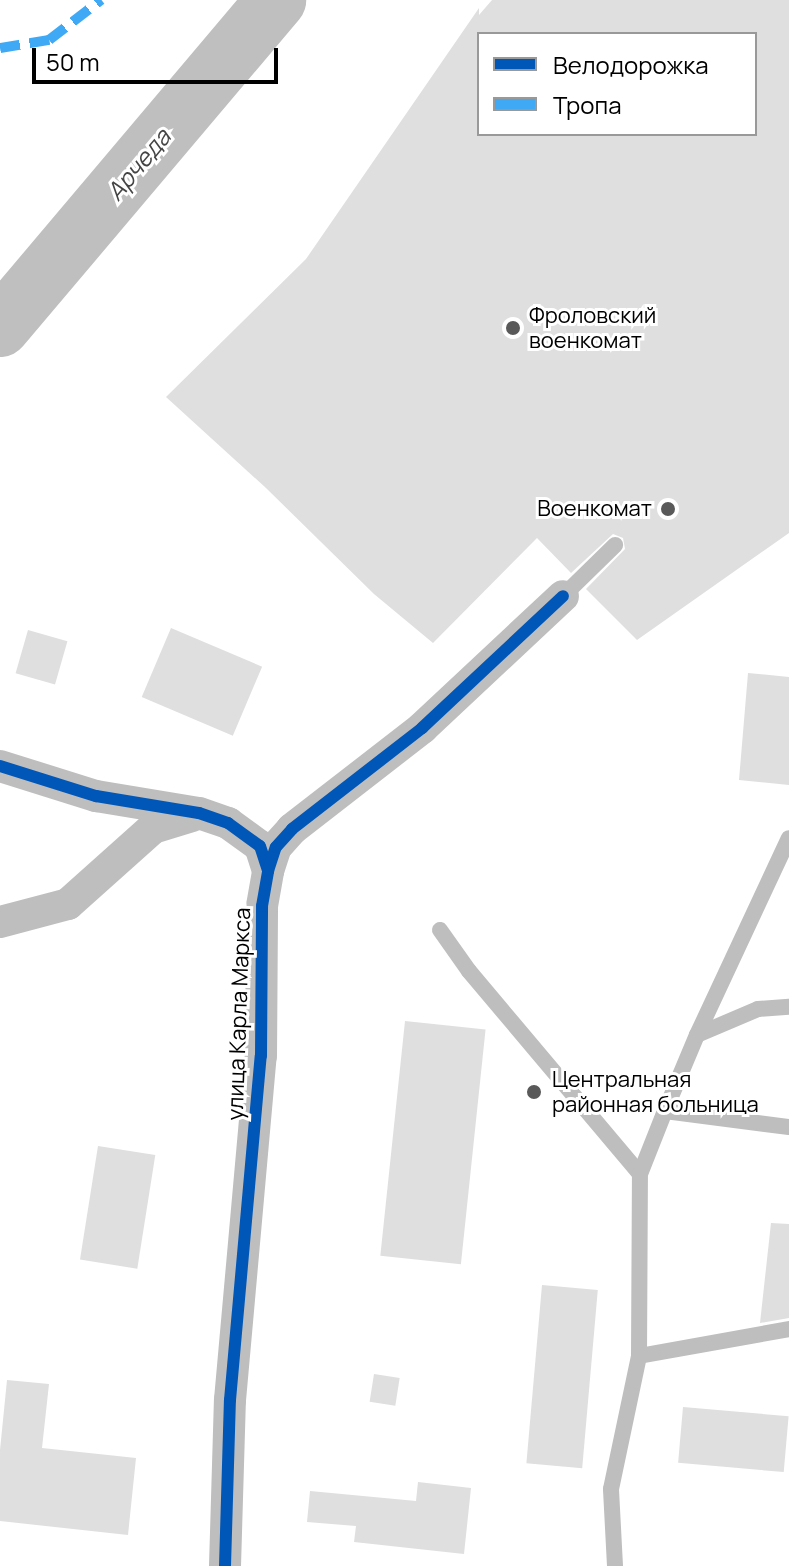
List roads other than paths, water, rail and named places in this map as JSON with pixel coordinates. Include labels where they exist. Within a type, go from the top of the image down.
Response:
[{"type":"street","name":"улица Карла Маркса","points":[[225,1566],[230,1400],[261,1056],[262,906],[276,847],[292,829],[422,728],[563,596]]},
{"type":"street","points":[[0,766],[96,796],[199,813],[228,823],[260,846],[268,871]]},
{"type":"street","points":[[0,922],[68,904],[153,828],[199,813]]},
{"type":"lane","points":[[563,596],[615,545]]},
{"type":"lane","points":[[615,1566],[611,1489],[639,1356],[640,1174],[697,1035],[789,838]]},
{"type":"lane","points":[[440,930],[469,971],[640,1174]]},
{"type":"lane","points":[[697,1035],[758,1009],[789,1007]]},
{"type":"lane","points":[[665,1111],[789,1127]]},
{"type":"lane","points":[[639,1356],[789,1329]]},
{"type":"waterway","name":"Арчеда","points":[[0,327],[276,0]]},
{"type":"place","name":"Фроловский военкомат","points":[[513,328]]},
{"type":"place","name":"Военкомат","points":[[668,509]]},
{"type":"place","name":"Центральная районная больница","points":[[534,1092]]}]
